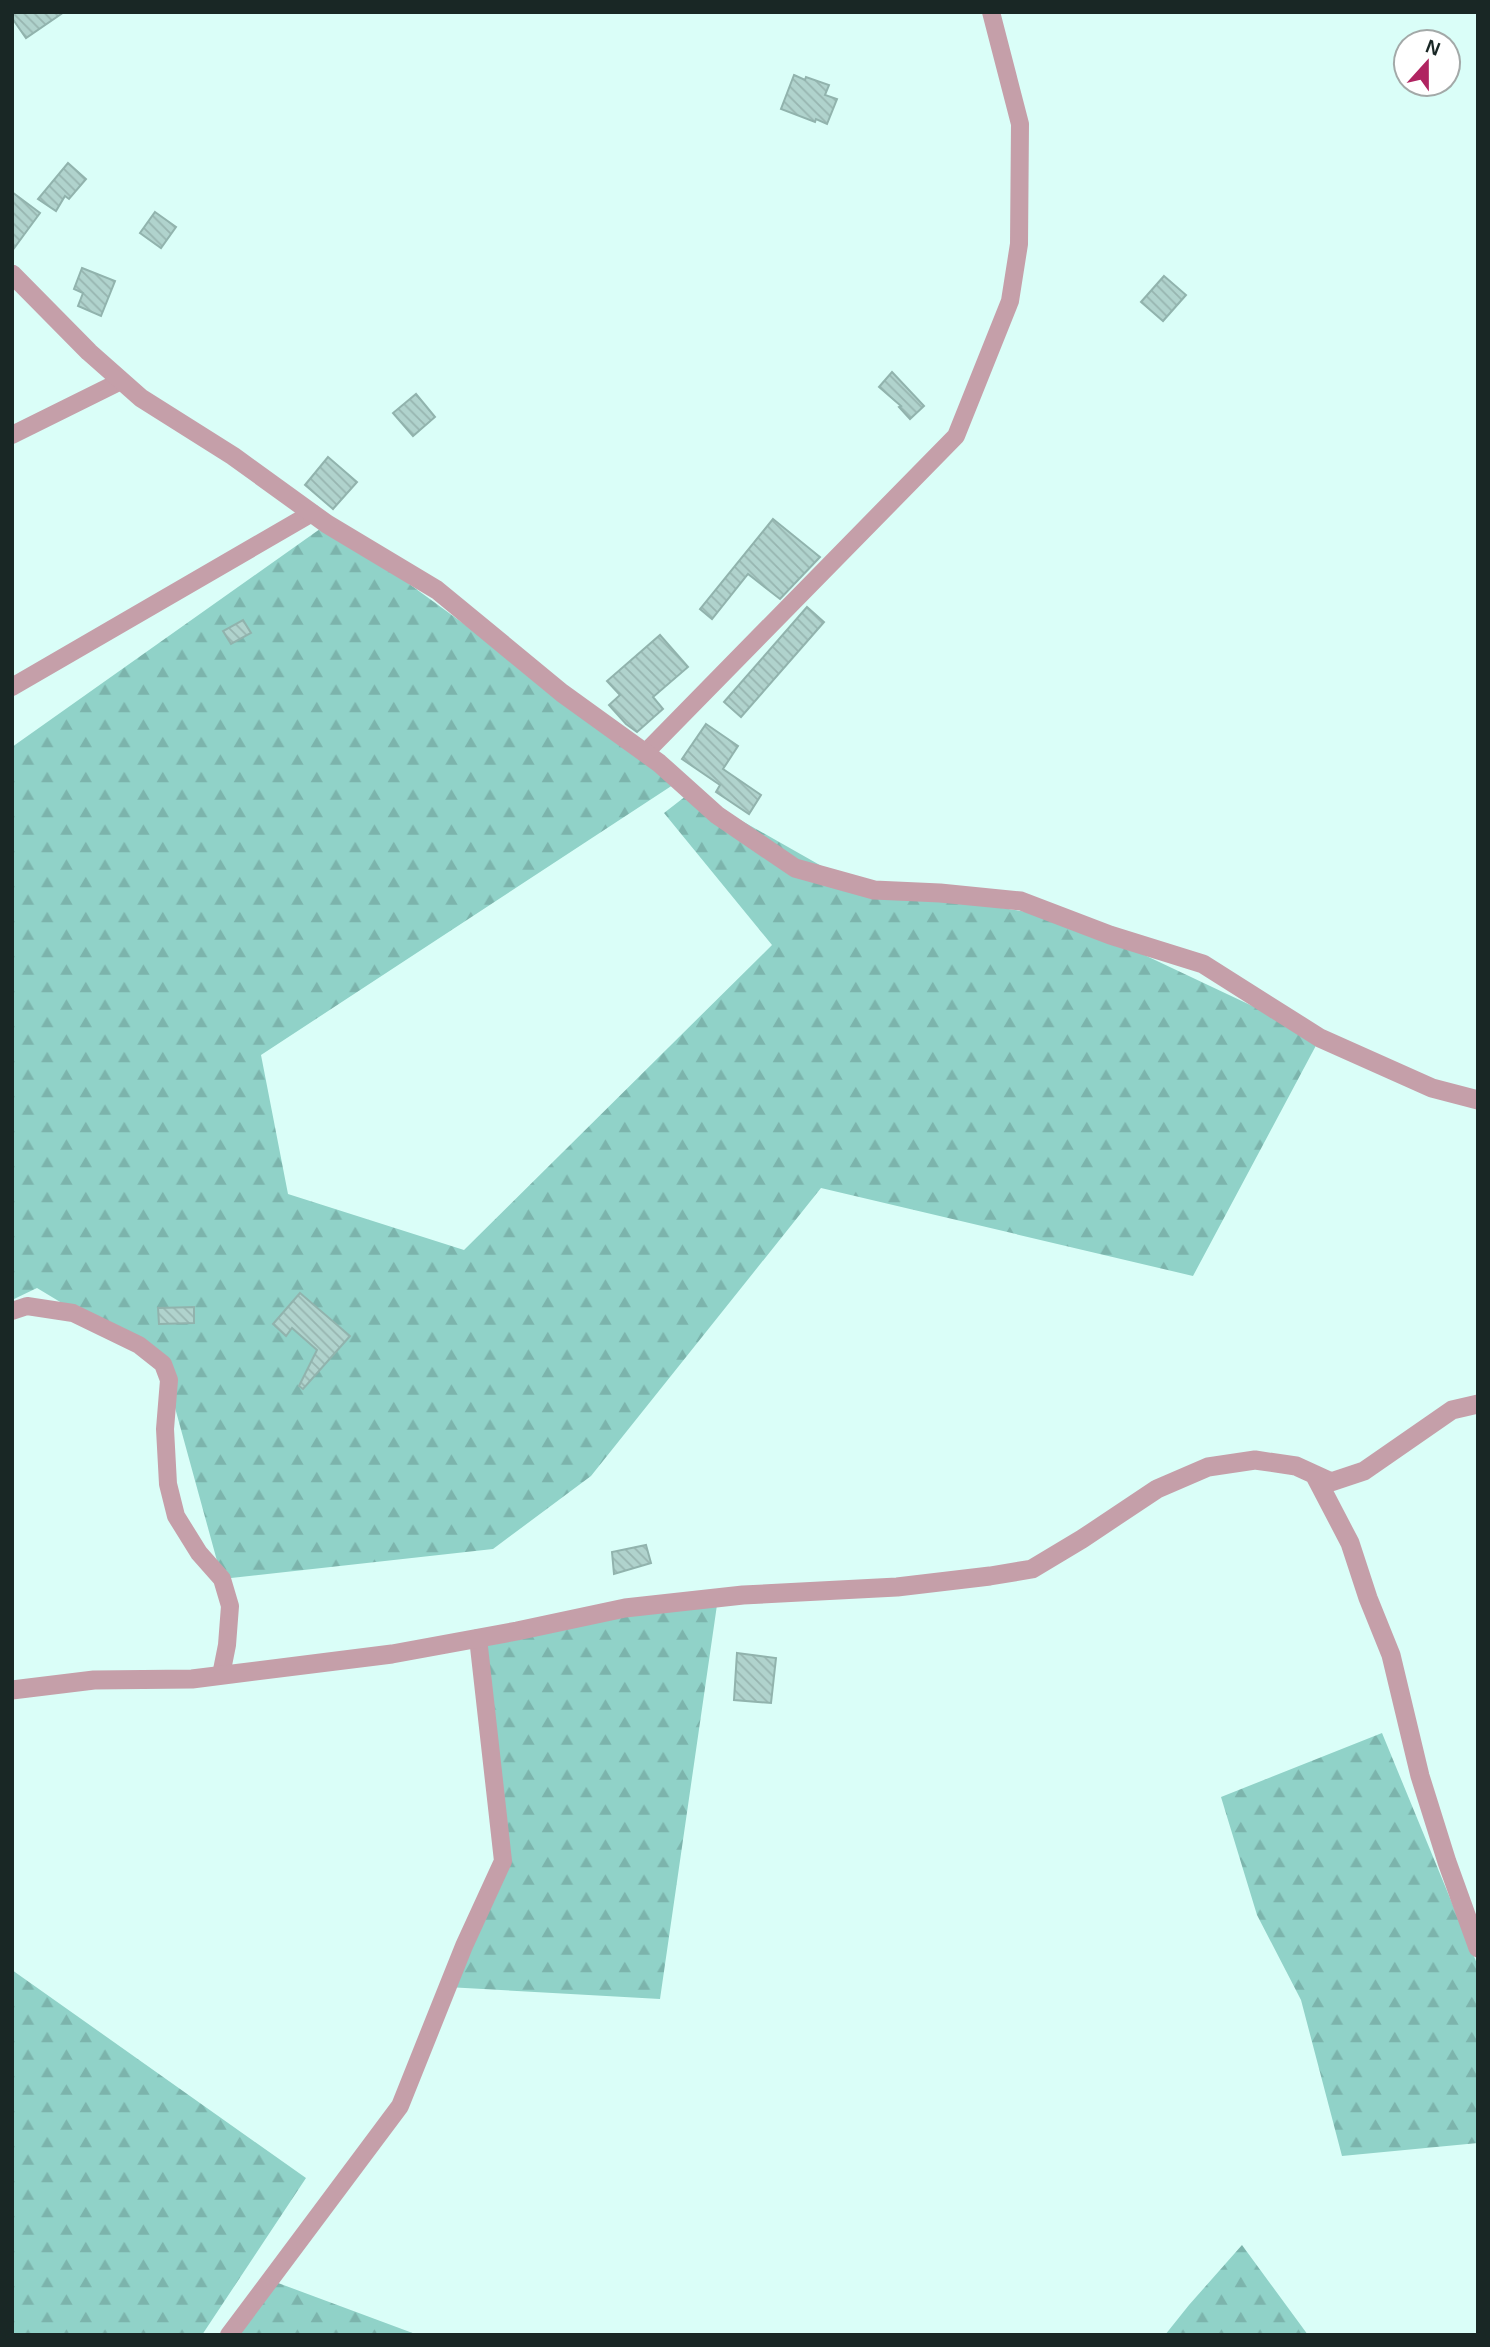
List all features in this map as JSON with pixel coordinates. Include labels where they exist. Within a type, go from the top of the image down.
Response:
[{"type":"street","points":[[645,753],[956,436],[1010,301],[1019,244],[1020,124],[991,12]]},
{"type":"street","points":[[12,274],[89,352],[141,398],[233,456],[327,524],[438,590],[562,693],[645,753],[717,815],[795,868],[874,890],[1021,901],[1110,935],[1203,964],[1320,1038],[1432,1088],[1478,1100]]},
{"type":"street","points":[[12,435],[121,380]]},
{"type":"street","points":[[12,687],[312,513]]},
{"type":"street","points":[[12,1311],[27,1306],[73,1313],[139,1345],[163,1364],[169,1380],[164,1429],[169,1483],[176,1516],[198,1553],[222,1580],[230,1606],[221,1675]]},
{"type":"street","points":[[12,1690],[94,1680],[192,1679],[392,1654],[625,1608],[743,1595],[897,1587],[1032,1569],[1157,1489],[1208,1466],[1255,1460],[1296,1466],[1331,1482],[1364,1471],[1452,1410],[1478,1404]]},
{"type":"street","points":[[1314,1474],[1350,1543],[1391,1655],[1420,1776],[1478,1948]]},
{"type":"street","points":[[229,2335],[400,2106],[464,1946],[503,1861],[478,1638]]},
{"type":"green space","points":[[327,524],[679,781],[261,1055],[288,1194],[464,1250],[772,945],[664,813],[691,792],[855,885],[1066,918],[1320,1038],[1193,1276],[821,1188],[591,1476],[493,1549],[222,1579],[163,1364],[37,1288],[12,1300],[12,747]]},
{"type":"green space","points":[[718,1598],[660,1999],[447,1987],[503,1861],[478,1638]]},
{"type":"green space","points":[[1382,1733],[1478,1966],[1478,2143],[1342,2156],[1301,2000],[1257,1915],[1221,1797]]},
{"type":"green space","points":[[12,1970],[306,2178],[202,2335],[12,2335]]},
{"type":"green space","points":[[1242,2245],[1308,2335],[1165,2335],[1189,2305]]},
{"type":"green space","points":[[270,2280],[418,2335],[234,2335]]},
{"type":"building","points":[[12,12],[64,12],[26,38],[12,18]]},
{"type":"building","points":[[794,75],[829,85],[825,95],[837,99],[827,124],[781,109]]},
{"type":"building","points":[[68,163],[86,179],[69,199],[65,196],[56,211],[38,199]]},
{"type":"building","points":[[12,192],[40,213],[12,251]]},
{"type":"building","points":[[155,212],[176,227],[161,248],[140,233]]},
{"type":"building","points":[[82,268],[115,281],[101,316],[78,306],[83,293],[74,289]]},
{"type":"building","points":[[1164,276],[1186,295],[1163,321],[1141,302]]},
{"type":"building","points":[[892,372],[924,406],[910,419],[899,407],[901,406],[879,387]]},
{"type":"building","points":[[416,394],[435,417],[413,436],[393,413]]},
{"type":"building","points":[[328,457],[357,482],[333,509],[305,485]]},
{"type":"building","points":[[773,519],[820,557],[780,599],[748,574],[712,619],[700,609]]},
{"type":"building","points":[[807,607],[824,622],[741,717],[724,702]]},
{"type":"building","points":[[243,620],[251,633],[231,644],[223,631]]},
{"type":"building","points":[[660,635],[688,667],[653,697],[663,709],[637,732],[609,705],[620,695],[607,681]]},
{"type":"building","points":[[706,724],[738,746],[723,769],[761,795],[749,814],[716,792],[720,785],[682,759]]},
{"type":"building","points":[[300,1293],[350,1336],[303,1389],[299,1386],[317,1350],[292,1328],[286,1336],[273,1324]]},
{"type":"building","points":[[194,1307],[194,1323],[159,1324],[158,1308]]},
{"type":"building","points":[[646,1545],[651,1563],[614,1574],[612,1552]]},
{"type":"building","points":[[737,1653],[776,1658],[771,1703],[734,1700]]}]
